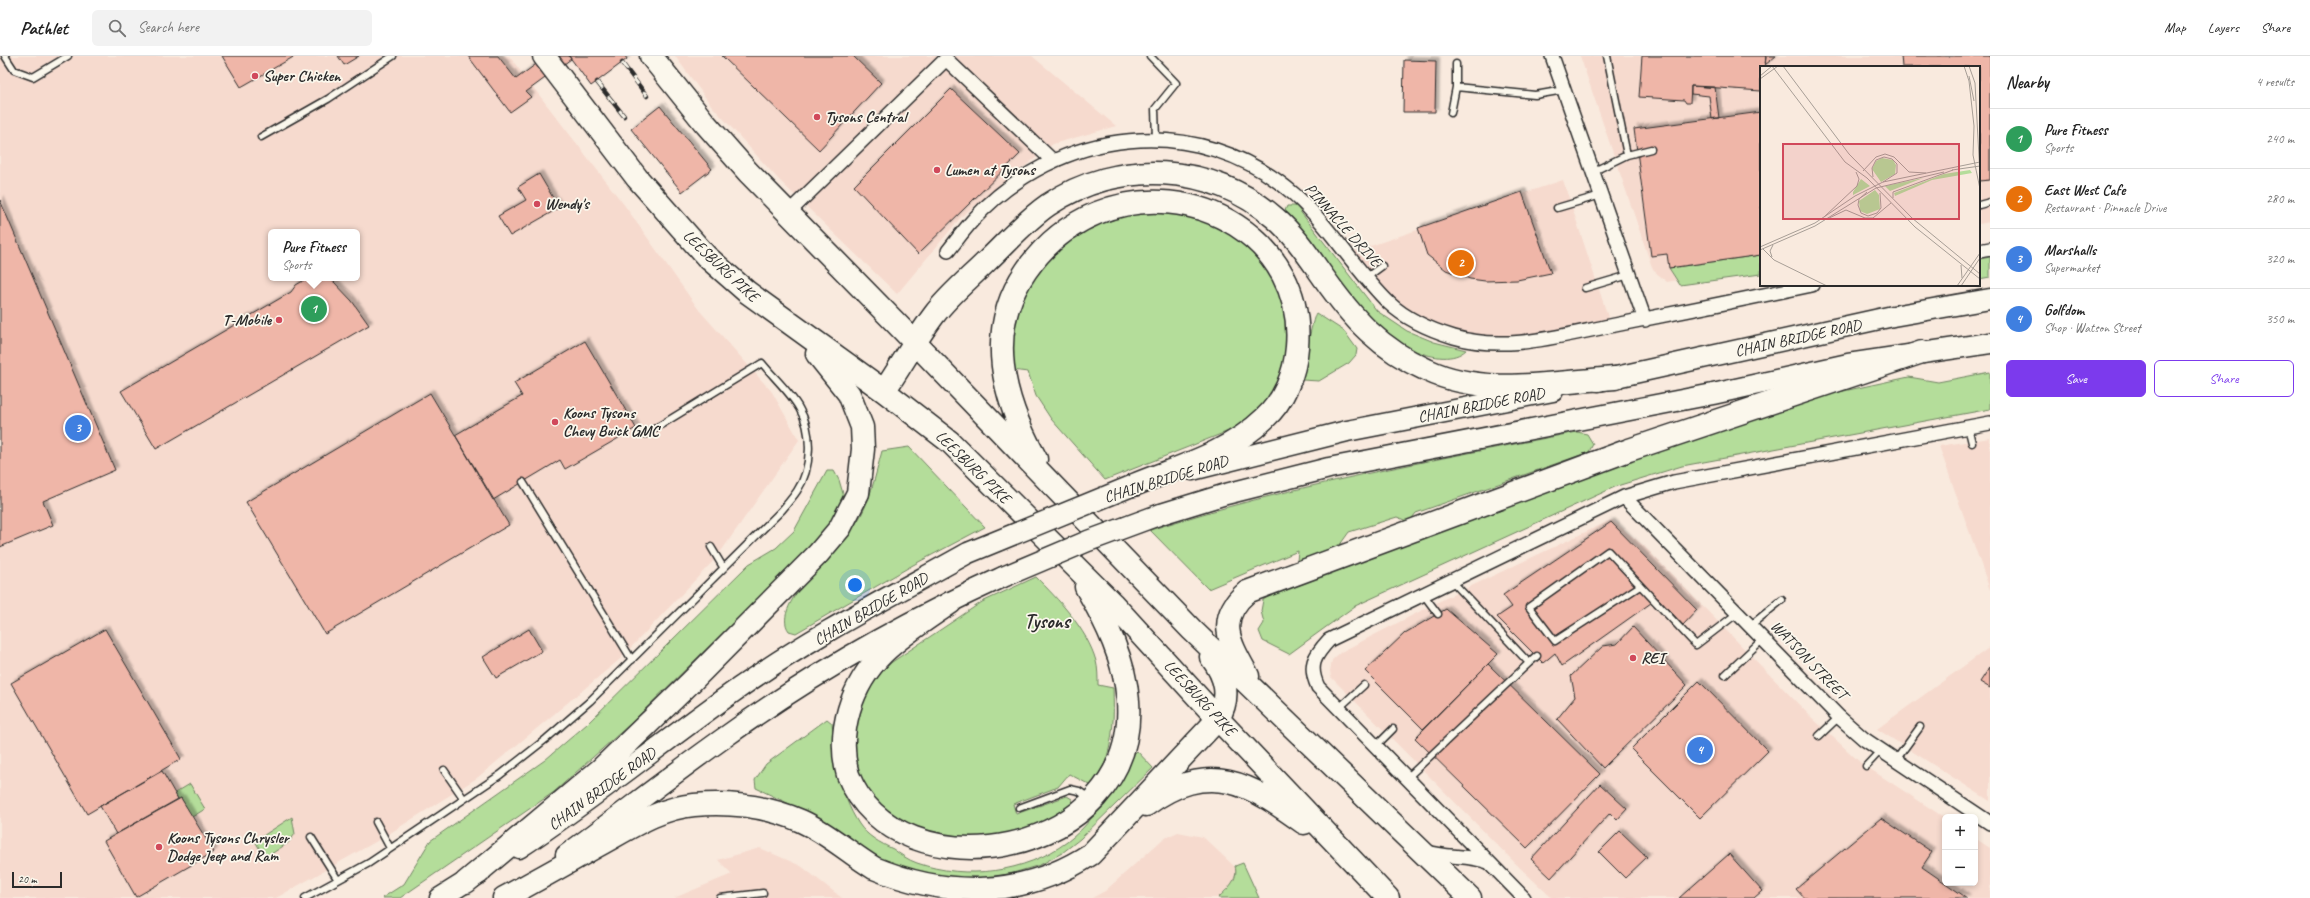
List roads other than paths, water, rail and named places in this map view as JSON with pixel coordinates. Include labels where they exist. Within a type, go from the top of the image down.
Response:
[{"type":"highway","name":"LEESBURG PIKE","points":[[544,56],[637,178],[676,224],[706,256],[746,292],[884,391],[950,442],[1072,562],[1218,719],[1388,898]]},
{"type":"highway","points":[[652,56],[704,122],[748,172],[916,343],[1192,630],[1470,898]]},
{"type":"highway","points":[[884,391],[935,313],[1027,222],[1048,205],[1077,189],[1104,179],[1128,174],[1153,172],[1180,174],[1206,180],[1232,190],[1257,204],[1276,219],[1295,238],[1350,314],[1372,337],[1400,357],[1429,372],[1465,383],[1501,385],[1615,378]]},
{"type":"highway","points":[[1050,482],[1022,430],[1010,401],[1005,380],[1001,354],[1002,330],[1009,304],[1020,280],[1035,258],[1054,239],[1074,224],[1098,212],[1122,205],[1147,202],[1174,203],[1199,208],[1231,222],[1249,233],[1264,247],[1279,266],[1290,287],[1299,333],[1297,357],[1289,382],[1279,403],[1265,419],[1246,435],[1222,448],[1134,485]]},
{"type":"highway","points":[[466,882],[601,769],[818,554],[840,528],[849,513],[858,493],[862,471],[863,449],[858,416],[844,386],[792,326]]},
{"type":"highway","points":[[1258,695],[1232,646],[1227,625],[1236,601],[1247,592],[1629,450],[1922,352]]},
{"type":"highway","points":[[950,603],[882,654],[865,676],[853,696],[846,717],[844,732],[844,762],[859,803],[870,821],[884,835],[901,848],[921,857],[965,865],[990,864],[1015,859],[1038,850],[1062,836],[1082,819],[1096,803],[1112,778],[1121,754],[1127,727],[1128,702],[1121,662],[1100,612],[1072,562]]},
{"type":"highway","points":[[504,898],[648,818],[692,805],[744,805],[776,812],[802,821],[827,835],[875,869],[901,881],[944,894],[971,897],[998,895],[1024,890],[1046,882],[1069,870],[1091,854],[1123,822],[1172,766],[1218,719],[1225,707],[1226,696],[1223,677],[1192,630]]},
{"type":"highway","points":[[1123,822],[1172,790],[1188,783],[1205,780],[1223,781],[1241,784],[1261,793],[1342,850]]},
{"type":"main road","name":"CHAIN BRIDGE ROAD","points":[[440,898],[551,826],[740,687],[812,642],[968,553],[1134,485],[1280,446],[1347,431],[1615,378],[1893,316],[1990,299]]},
{"type":"main road","name":"CHAIN BRIDGE ROAD","points":[[504,898],[575,848],[722,739],[828,669],[888,634],[1003,577],[1081,544],[1161,514],[1226,494],[1329,468],[1713,394],[1848,364],[1990,343]]},
{"type":"street","points":[[1552,56],[1645,320]]},
{"type":"street","points":[[788,213],[946,59],[1053,162]]},
{"type":"street","name":"PINNACLE DRIVE","points":[[948,251],[973,219],[1001,195],[1040,168],[1095,146],[1123,140],[1156,139],[1194,143],[1217,148],[1262,171],[1296,196],[1316,215],[1390,304],[1412,319],[1456,338],[1484,342],[1520,342],[1645,320],[1807,286]]},
{"type":"street","points":[[1980,251],[1990,249]]},
{"type":"street","points":[[1524,898],[1318,687],[1312,676],[1313,664],[1318,652],[1329,640],[1342,632],[1450,579],[1624,497],[1674,482],[1990,423]]},
{"type":"street","name":"WATSON STREET","points":[[1624,497],[1739,612],[1840,717],[1864,739],[1989,819]]},
{"type":"street","points":[[1418,848],[1442,856],[1466,857],[1489,863]]},
{"type":"lane","points":[[5,56],[14,70],[33,77],[68,56]]},
{"type":"lane","points":[[261,137],[328,99],[393,56]]},
{"type":"lane","points":[[1150,56],[1176,83],[1155,109],[1156,139]]},
{"type":"lane","points":[[1607,56],[1627,155]]},
{"type":"lane","points":[[1451,113],[1456,87],[1456,64]]},
{"type":"lane","points":[[1456,87],[1534,95],[1564,90]]},
{"type":"lane","points":[[1592,172],[1627,155],[1651,149]]},
{"type":"lane","points":[[1557,208],[1601,196]]},
{"type":"lane","points":[[1980,205],[1990,202]]},
{"type":"lane","points":[[1367,277],[1382,266]]},
{"type":"lane","points":[[1586,288],[1629,275]]},
{"type":"lane","points":[[305,898],[338,880],[390,848],[464,799],[546,740],[590,701],[782,510],[798,490],[807,468],[809,454],[807,432],[800,409],[762,363],[646,434]]},
{"type":"lane","points":[[1968,427],[1972,443]]},
{"type":"lane","points":[[523,482],[632,660]]},
{"type":"lane","points":[[711,547],[724,567]]},
{"type":"lane","points":[[1640,586],[1555,641],[1529,607],[1608,551],[1696,645],[1739,612]]},
{"type":"lane","points":[[1450,579],[1529,663]]},
{"type":"lane","points":[[1422,593],[1438,614]]},
{"type":"lane","points":[[1751,625],[1782,600]]},
{"type":"lane","points":[[1725,675],[1764,638]]},
{"type":"lane","points":[[1406,778],[1537,656]]},
{"type":"lane","points":[[1339,708],[1364,685]]},
{"type":"lane","points":[[1819,736],[1840,717]]},
{"type":"lane","points":[[1896,760],[1920,727]]},
{"type":"lane","points":[[1376,746],[1393,729]]},
{"type":"lane","points":[[1866,766],[1881,750]]},
{"type":"lane","points":[[444,770],[464,799]]},
{"type":"lane","points":[[1019,808],[1070,789],[1079,791],[1096,803]]},
{"type":"lane","points":[[376,822],[390,848]]},
{"type":"lane","points":[[311,837],[338,880]]},
{"type":"lane","points":[[720,898],[763,893]]},
{"type":"railway","points":[[622,63],[647,96]]},
{"type":"railway","points":[[597,82],[624,116]]},
{"type":"place","name":"Super Chicken","points":[[255,76]]},
{"type":"place","name":"Tysons Central","points":[[817,117]]},
{"type":"place","name":"Lumen at Tysons","points":[[937,170]]},
{"type":"place","name":"Wendy's","points":[[537,204]]},
{"type":"place","name":"East West Cafe","points":[[1461,263]]},
{"type":"place","name":"Pure Fitness","points":[[314,309]]},
{"type":"place","name":"T-Mobile","points":[[279,320]]},
{"type":"place","name":"Koons Tysons Chevy Buick GMC","points":[[555,422]]},
{"type":"place","name":"Marshalls","points":[[78,428]]},
{"type":"place","name":"REI","points":[[1633,658]]},
{"type":"place","name":"Golfdom","points":[[1700,750]]},
{"type":"place","name":"Koons Tysons Chrysler Dodge Jeep and Ram","points":[[159,847]]},
{"type":"district","name":"Tysons","points":[[1047,621]]}]
